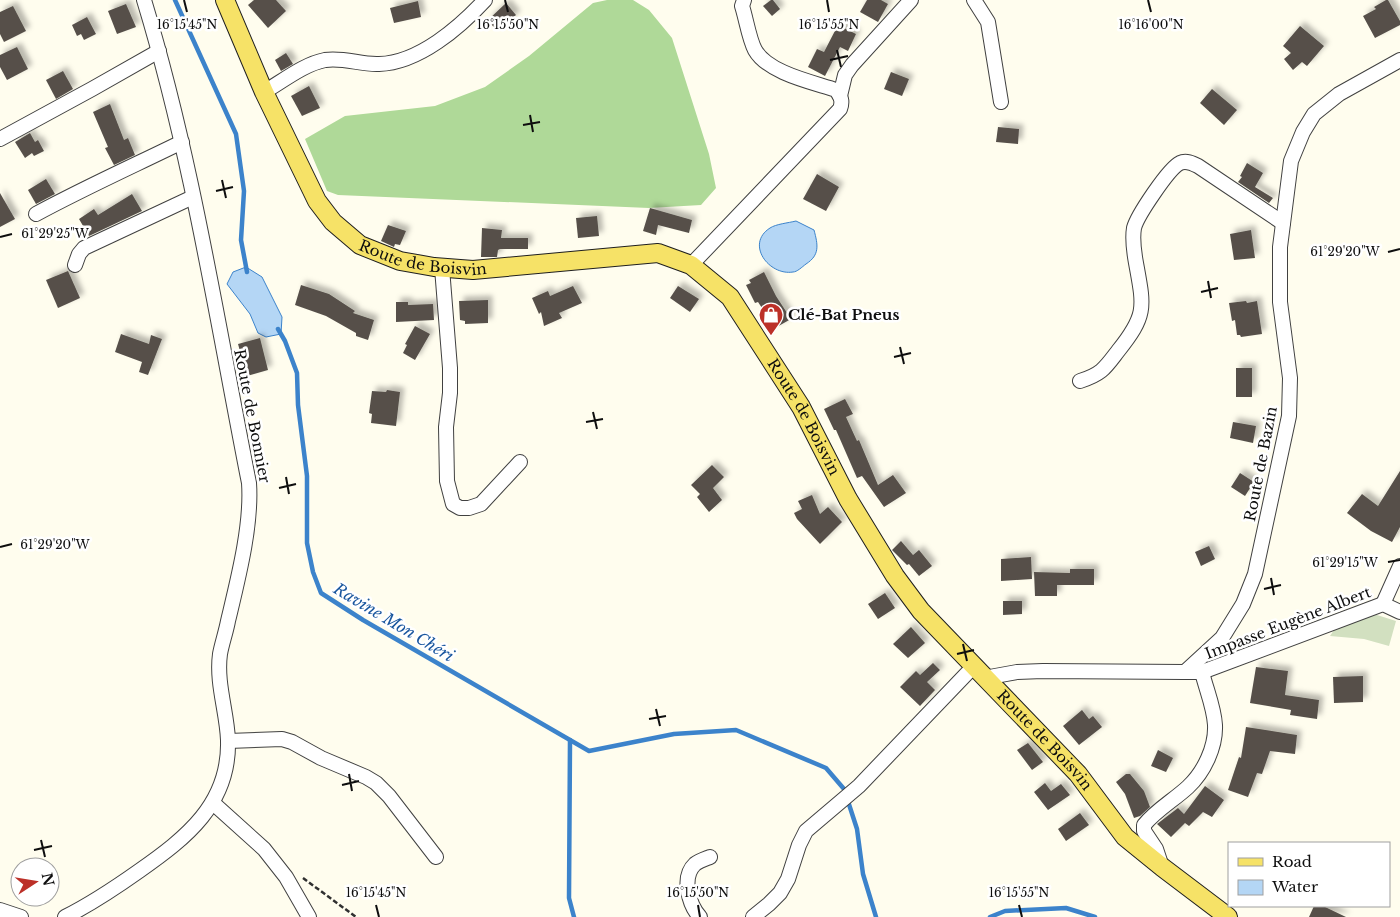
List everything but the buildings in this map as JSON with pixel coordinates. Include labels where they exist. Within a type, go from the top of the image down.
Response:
[{"type":"main road","name":"Route de Boisvin","points":[[225,0],[264,92],[317,201],[333,222],[360,245],[400,261],[442,268],[473,270],[658,254],[691,265],[730,296],[801,407],[848,499],[895,576],[921,611],[1078,774],[1125,837],[1228,917]]},
{"type":"street","name":"Route de Bonnier","points":[[65,917],[111,891],[166,852],[199,822],[213,803],[223,776],[228,741],[219,663],[247,528],[250,494],[182,142],[144,0]]},
{"type":"street","points":[[264,92],[310,65],[326,60],[379,64],[401,61],[429,48],[470,16],[486,0]]},
{"type":"street","points":[[691,265],[840,109],[842,103],[836,90],[778,70],[765,63],[754,49],[742,6],[744,0]]},
{"type":"street","points":[[840,96],[845,76],[852,65],[911,0]]},
{"type":"street","points":[[974,0],[988,22],[1001,102]]},
{"type":"street","points":[[0,139],[159,51]]},
{"type":"street","name":"Route de Bazin","points":[[1185,672],[1222,638],[1243,604],[1255,574],[1289,416],[1290,378],[1280,302],[1280,248],[1291,161],[1303,132],[1314,114],[1339,94],[1400,60]]},
{"type":"street","points":[[36,214],[80,190],[120,173],[182,142]]},
{"type":"street","points":[[1080,381],[1101,372],[1138,323],[1142,311],[1143,297],[1135,255],[1134,229],[1145,205],[1178,164],[1187,162],[1198,166],[1283,223]]},
{"type":"street","points":[[75,265],[84,248],[193,197]]},
{"type":"street","points":[[442,268],[450,368],[450,393],[446,427],[447,481],[453,504],[460,508],[470,508],[481,504],[520,462]]},
{"type":"street","points":[[1383,604],[1400,566]]},
{"type":"street","name":"Impasse Eugène Albert","points":[[1185,672],[1202,672],[1383,604],[1400,612]]},
{"type":"street","points":[[753,917],[769,904],[784,886],[806,831],[859,786],[979,672],[1185,672]]},
{"type":"street","points":[[1162,867],[1156,849],[1144,831],[1144,825],[1189,786],[1200,773],[1214,741],[1214,718],[1202,672]]},
{"type":"street","points":[[228,741],[282,738],[321,758],[366,777],[376,783],[389,796],[436,857]]},
{"type":"street","points":[[213,803],[264,849],[286,877],[309,917]]},
{"type":"street","points":[[700,917],[690,899],[689,877],[691,870],[696,864],[710,857]]},
{"type":"street","points":[[0,910],[22,917]]},
{"type":"path","points":[[302,877],[356,917]]},
{"type":"green space","points":[[607,0],[633,0],[649,10],[672,38],[709,154],[716,188],[701,205],[649,208],[338,195],[327,191],[305,139],[345,116],[435,106],[485,87],[529,56],[593,3]]},
{"type":"green space","points":[[1377,615],[1396,621],[1389,646],[1364,639],[1330,636],[1340,621],[1354,617]]},
{"type":"water","points":[[796,221],[814,230],[817,249],[811,261],[800,269],[795,272],[784,272],[776,269],[763,258],[760,242],[763,235],[770,228]]},
{"type":"water","points":[[246,267],[262,277],[282,317],[281,334],[266,337],[258,333],[250,314],[227,284],[233,272]]},
{"type":"waterway","name":"Ravine Mon Chéri","points":[[175,0],[236,134],[244,191],[241,240],[247,272]]},
{"type":"waterway","name":"Ravine Mon Chéri","points":[[278,329],[285,341],[297,373],[298,405],[307,476],[307,543],[313,572],[321,593],[363,620],[589,751],[674,734],[736,730],[826,768],[844,789],[857,829],[863,874],[876,917]]},
{"type":"waterway","points":[[570,740],[569,898],[574,917]]},
{"type":"waterway","name":"Ravine Mon Chéri","points":[[990,917],[1005,911],[1066,908],[1095,917]]},
{"type":"place","name":"Clé-Bat Pneus","points":[[771,336]]}]
